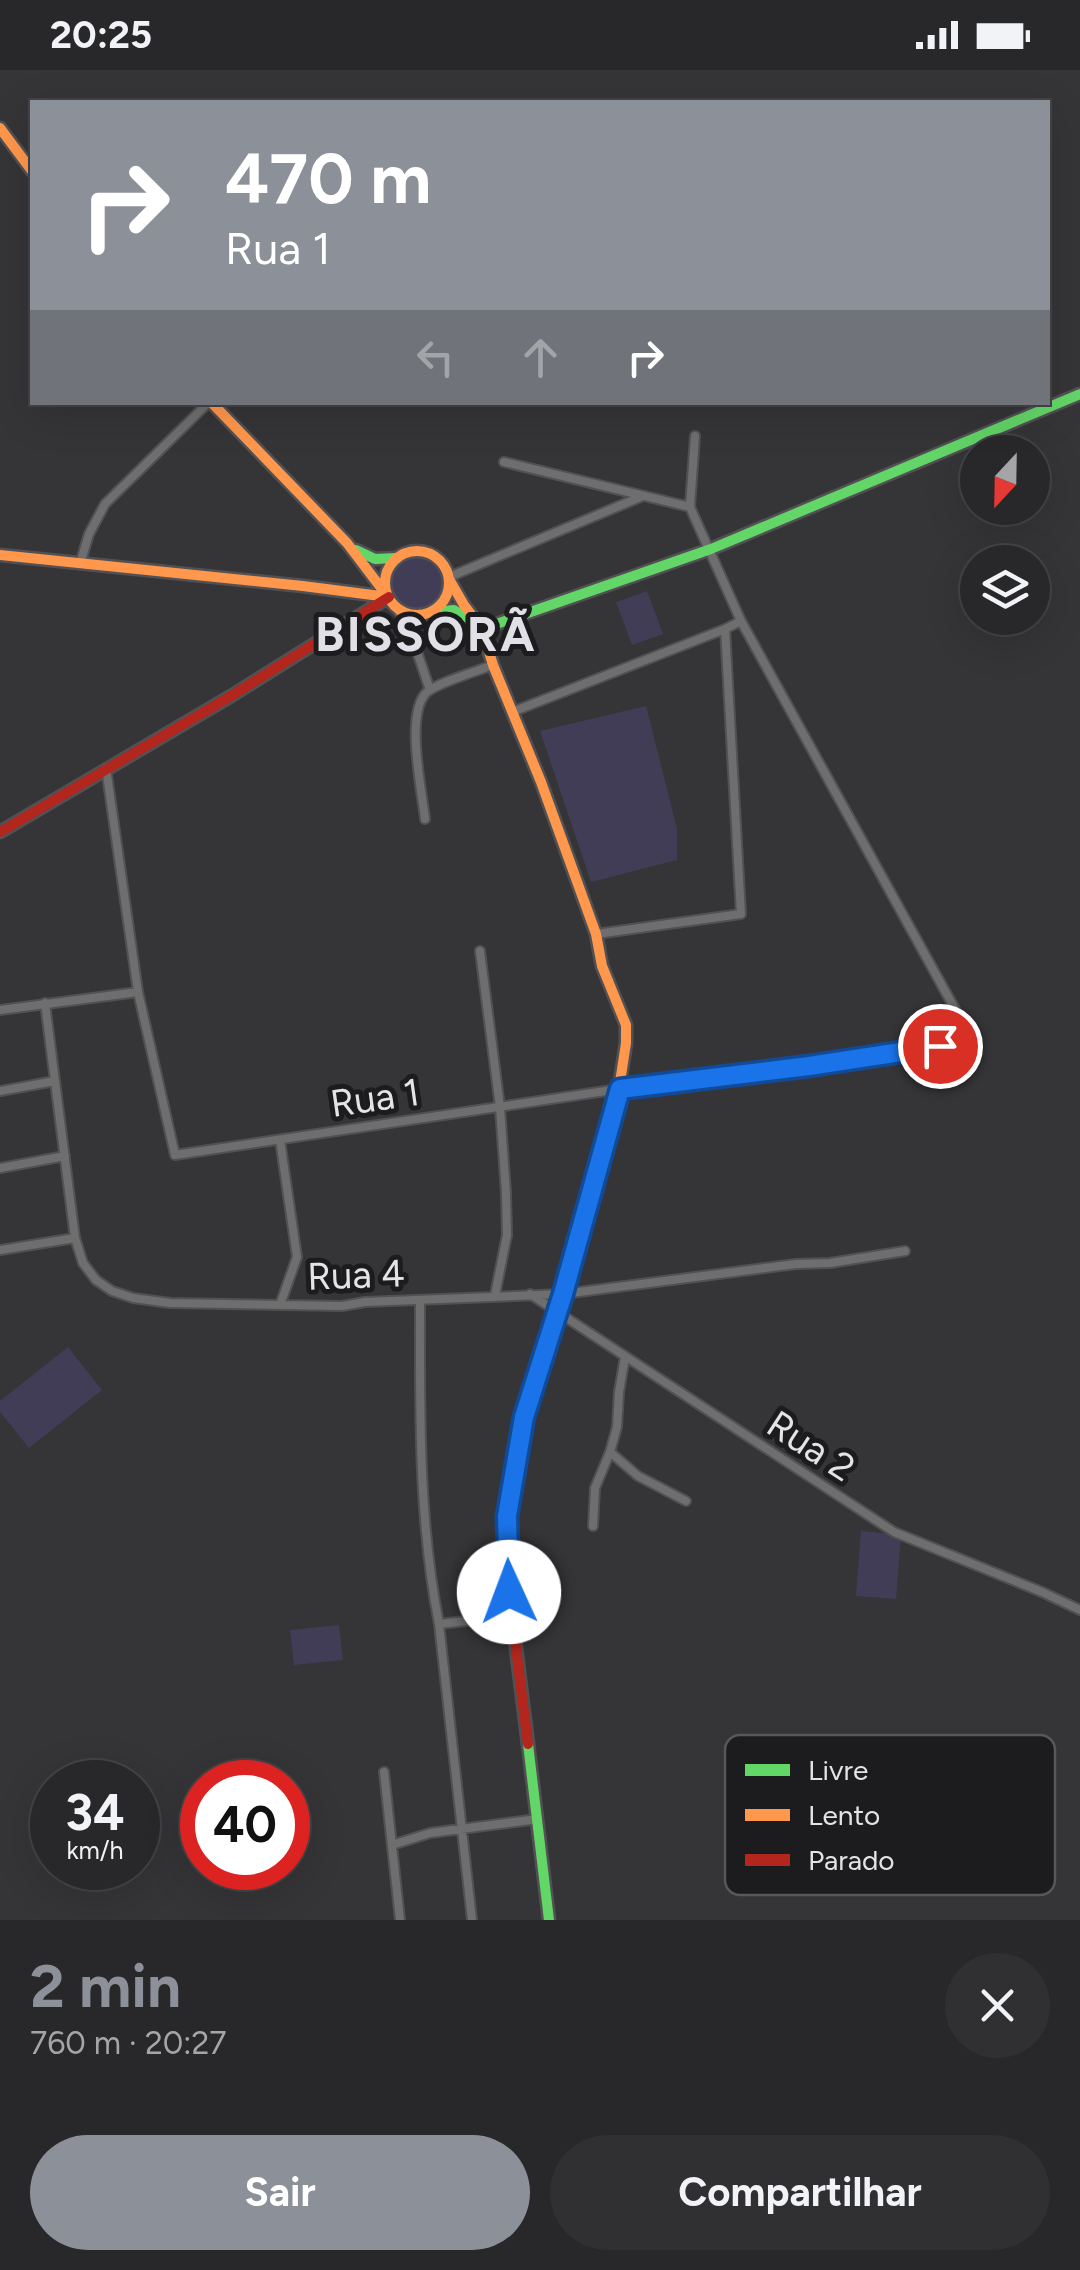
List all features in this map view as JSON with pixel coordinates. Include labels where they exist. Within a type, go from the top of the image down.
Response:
[{"type":"street","points":[[0,128],[30,168]]},
{"type":"street","points":[[482,629],[711,549],[1080,394]]},
{"type":"street","points":[[80,564],[105,504],[207,405]]},
{"type":"street","points":[[213,405],[348,543],[410,631],[430,690]]},
{"type":"street","points":[[512,712],[740,621],[690,507],[695,436]]},
{"type":"street","points":[[504,462],[690,507]]},
{"type":"street","points":[[449,578],[643,496]]},
{"type":"street","points":[[348,543],[372,559],[386,561],[415,551],[429,553],[442,562],[464,605],[482,629],[542,782],[596,934],[602,966],[626,1025],[620,1089],[524,1417],[510,1492],[507,1536],[512,1616],[549,1920]]},
{"type":"street","points":[[0,555],[303,586],[392,602],[406,613],[454,610],[482,629]]},
{"type":"street","points":[[392,602],[386,577],[398,557]]},
{"type":"street","points":[[410,631],[414,622],[445,599],[449,578]]},
{"type":"street","points":[[0,832],[392,602]]},
{"type":"street","name":"Rua 1","points":[[106,768],[138,992],[175,1155],[972,1040],[740,621]]},
{"type":"street","points":[[596,934],[740,914],[725,629]]},
{"type":"street","points":[[424,820],[415,728],[420,702],[430,690],[493,665]]},
{"type":"street","points":[[480,952],[500,1107],[507,1235],[494,1295]]},
{"type":"street","points":[[0,1010],[138,992]]},
{"type":"street","name":"Rua 4","points":[[45,1003],[75,1238],[83,1264],[96,1280],[133,1298],[342,1306],[563,1294],[904,1251]]},
{"type":"street","points":[[0,1090],[56,1080]]},
{"type":"street","points":[[280,1140],[297,1257],[280,1305]]},
{"type":"street","points":[[0,1168],[65,1156]]},
{"type":"street","points":[[0,1250],[75,1238]]},
{"type":"street","name":"Rua 2","points":[[530,1294],[894,1532],[1080,1610]]},
{"type":"street","points":[[420,1301],[422,1467],[432,1589],[472,1920]]},
{"type":"street","points":[[593,1526],[594,1488],[617,1427],[625,1357]]},
{"type":"street","points":[[610,1452],[638,1476],[686,1501]]},
{"type":"street","points":[[439,1624],[512,1616]]},
{"type":"street","points":[[384,1772],[400,1920]]},
{"type":"street","points":[[392,1846],[430,1833],[538,1820]]},
{"type":"shaded area","points":[[417,557],[435,565],[443,583],[435,601],[417,609],[399,601],[391,583],[399,565]]},
{"type":"shaded area","points":[[647,591],[663,634],[632,645],[616,602]]},
{"type":"shaded area","points":[[646,706],[677,829],[677,860],[591,882],[540,731]]},
{"type":"shaded area","points":[[68,1347],[102,1390],[29,1448],[0,1412],[0,1401]]},
{"type":"shaded area","points":[[861,1531],[901,1535],[896,1599],[856,1596]]},
{"type":"shaded area","points":[[339,1625],[343,1660],[294,1665],[290,1630]]},
{"type":"traffic: fast","points":[[482,629],[711,549],[1080,394]]},
{"type":"traffic: fast","points":[[356,550],[375,559],[396,558]]},
{"type":"traffic: fast","points":[[434,612],[454,610],[469,619]]},
{"type":"traffic: fast","points":[[528,1744],[549,1920]]},
{"type":"traffic: slow","points":[[0,128],[30,168]]},
{"type":"traffic: slow","points":[[214,405],[347,543],[388,597]]},
{"type":"traffic: slow","points":[[417,551],[440,560],[449,583],[440,606],[417,615],[394,606],[385,583],[394,560],[417,551]]},
{"type":"traffic: slow","points":[[0,555],[388,597]]},
{"type":"traffic: slow","points":[[449,579],[482,629],[541,782],[596,934],[602,966],[626,1025],[619,1089],[570,1268]]},
{"type":"traffic: jam","points":[[0,832],[231,696],[389,597]]},
{"type":"traffic: jam","points":[[528,1744],[509,1592],[507,1516],[524,1417],[570,1268]]},
{"type":"district","name":"BISSORÃ","points":[[426,634]]},
{"type":"route","points":[[509,1592],[507,1516],[524,1417],[620,1089],[940,1046]]}]
